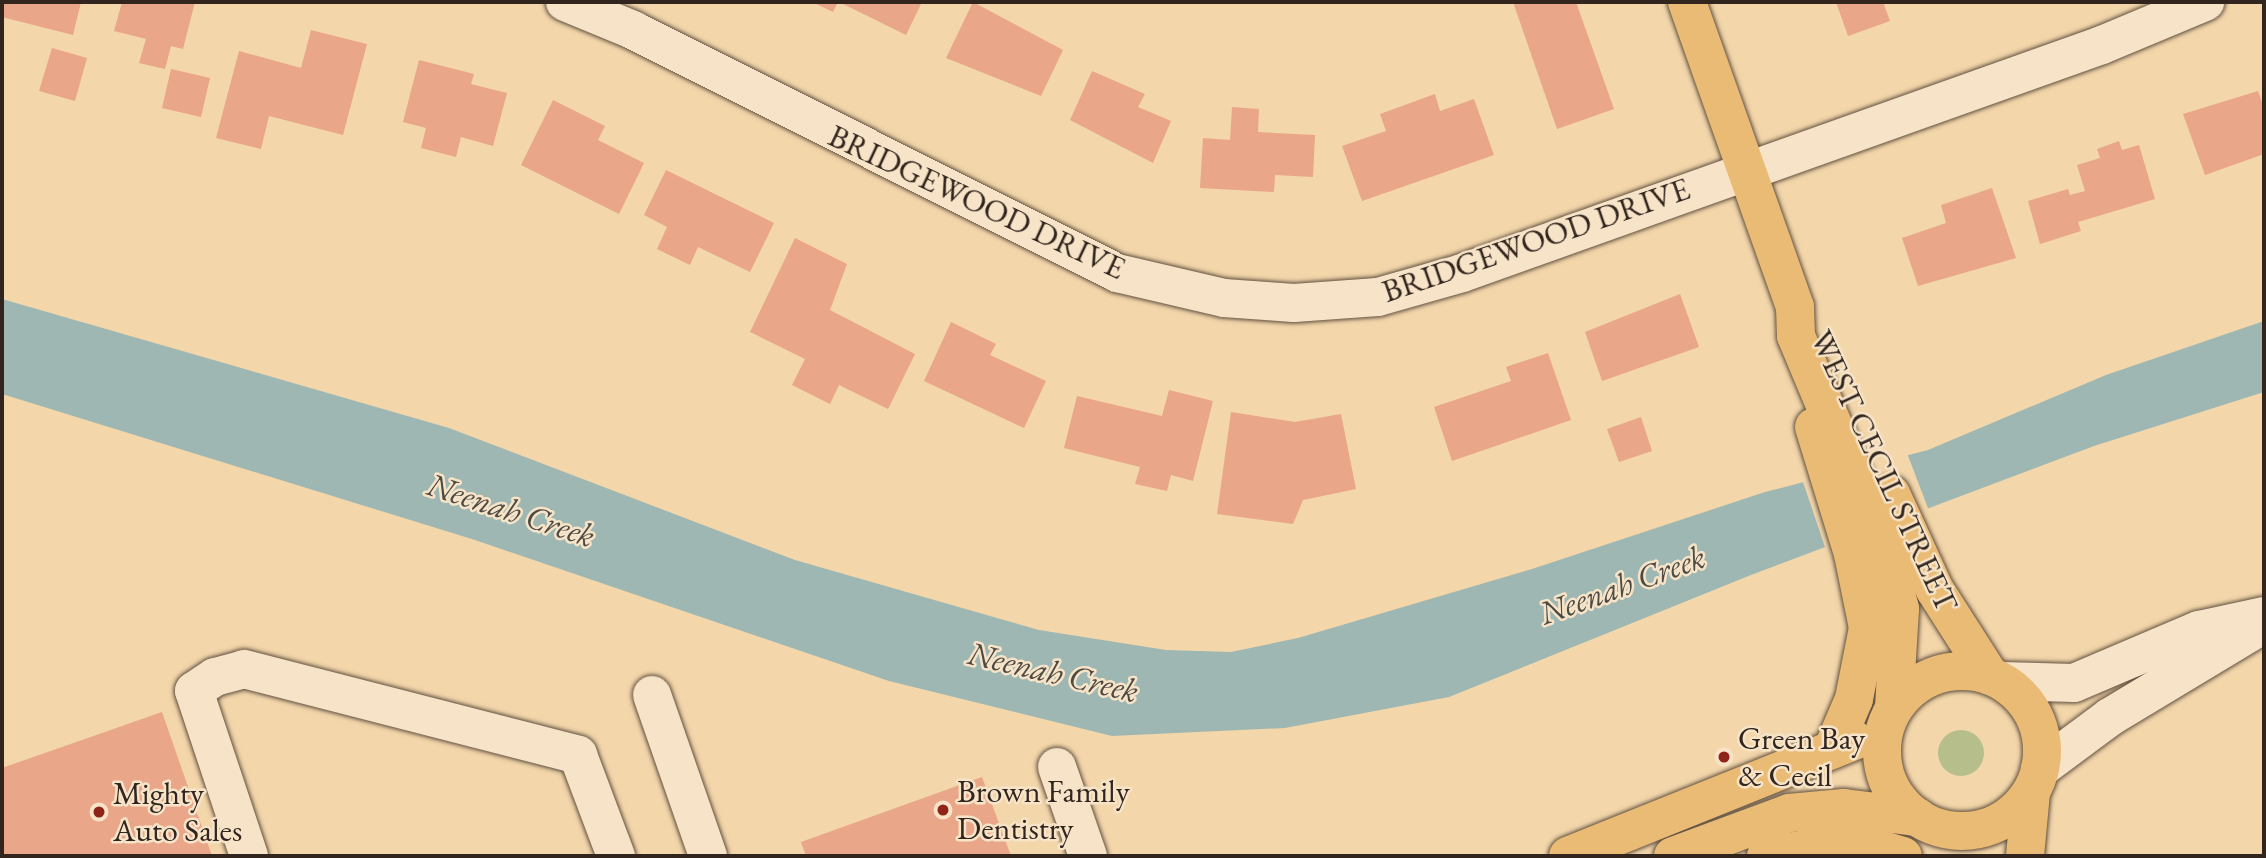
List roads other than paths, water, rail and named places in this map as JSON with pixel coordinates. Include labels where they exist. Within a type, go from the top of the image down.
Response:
[{"type":"main road","name":"WEST CECIL STREET","points":[[1687,2],[1747,169],[1796,321],[1817,323],[1851,462],[1882,544],[1900,609],[1889,718]]},
{"type":"main road","points":[[1796,321],[1800,382],[1851,462],[1882,544],[1865,601],[1866,654],[1833,748]]},
{"type":"main road","name":"WEST CECIL STREET","points":[[1882,544],[1935,590],[1996,678]]},
{"type":"main road","points":[[1568,856],[1833,748],[1889,718],[1931,676],[1955,670],[1996,678],[2035,718],[2042,743],[2025,856]]},
{"type":"main road","points":[[1889,718],[1886,778],[1935,834]]},
{"type":"main road","points":[[1672,856],[1789,813],[1844,808],[1935,834],[1991,826],[2035,781]]},
{"type":"main road","points":[[1766,856],[1852,841],[1903,856]]},
{"type":"street","name":"BRIDGEWOOD DRIVE","points":[[565,2],[633,30],[1117,273],[1224,298],[1294,303],[1378,297],[1462,273],[1747,169],[2102,45],[2205,2]]},
{"type":"street","points":[[1996,678],[2074,682],[2199,630],[2264,616]]},
{"type":"street","points":[[2035,781],[2110,717],[2264,624]]},
{"type":"street","points":[[249,856],[194,691],[215,677],[244,669],[578,755],[616,856]]},
{"type":"street","points":[[652,695],[708,856]]},
{"type":"street","points":[[1057,767],[1088,856]]},
{"type":"water","name":"Neenah Creek","points":[[2,299],[449,428],[795,560],[1039,630],[1166,650],[1231,652],[1298,638],[1532,569],[1765,492],[1928,450],[2106,375],[2264,321],[2264,392],[2094,446],[1751,575],[1449,697],[1285,728],[1112,736],[889,681],[475,540],[2,394]]},
{"type":"place","name":"Green Bay & Cecil","points":[[1724,757]]},
{"type":"place","name":"Brown Family Dentistry","points":[[943,810]]},
{"type":"place","name":"Mighty Auto Sales","points":[[99,812]]}]
